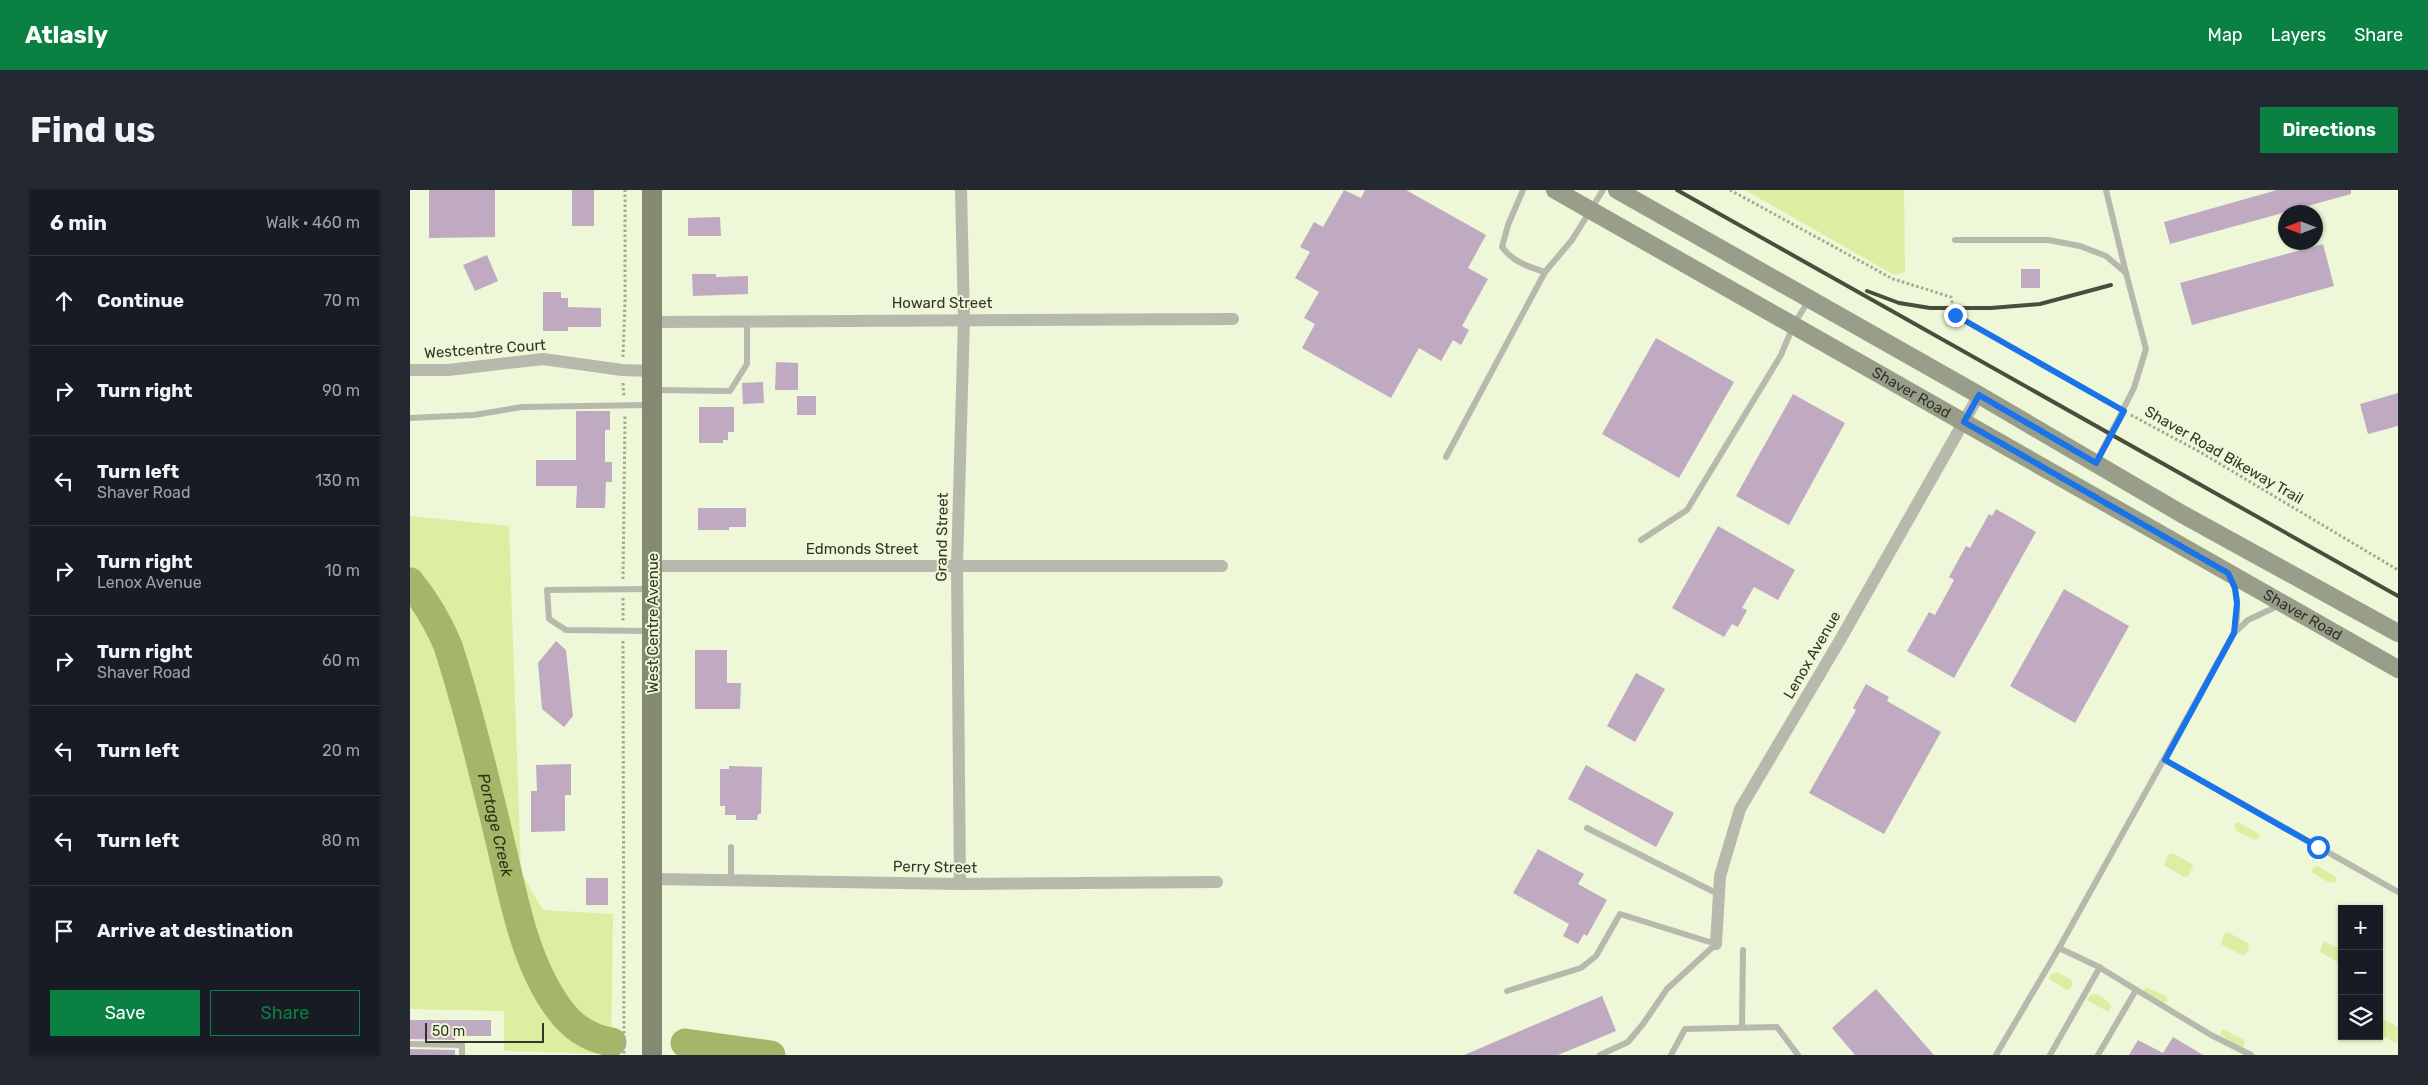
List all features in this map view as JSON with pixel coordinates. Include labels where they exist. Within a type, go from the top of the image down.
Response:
[{"type":"main road","name":"West Centre Avenue","points":[[652,190],[652,1055]]},
{"type":"main road","name":"Shaver Road","points":[[1555,190],[1794,324],[2281,604],[2398,669]]},
{"type":"main road","name":"Shaver Road","points":[[1617,190],[1979,395],[2182,514],[2398,633]]},
{"type":"street","name":"Grand Street","points":[[960,884],[957,565],[964,319],[961,190]]},
{"type":"street","name":"Howard Street","points":[[652,322],[1233,319]]},
{"type":"street","name":"Westcentre Court","points":[[410,370],[448,370],[543,359],[622,370],[652,389]]},
{"type":"street","name":"Lenox Avenue","points":[[1716,944],[1718,894],[1728,846],[1740,810],[1840,640],[1979,395]]},
{"type":"street","name":"Edmonds Street","points":[[653,566],[1222,566]]},
{"type":"street","name":"Perry Street","points":[[653,879],[960,884],[1217,882]]},
{"type":"lane","points":[[1524,190],[1508,225],[1502,247],[1508,255],[1527,267],[1545,272]]},
{"type":"lane","points":[[1446,457],[1545,272],[1572,240],[1603,190]]},
{"type":"lane","points":[[2096,463],[2124,411],[2134,388],[2146,350],[2106,190]]},
{"type":"lane","points":[[1955,240],[2048,240],[2080,246],[2106,256],[2126,273]]},
{"type":"lane","points":[[1641,540],[1687,510],[1782,355],[1794,324],[1810,299]]},
{"type":"lane","points":[[410,418],[474,415],[652,389],[730,391],[747,364],[747,321]]},
{"type":"lane","points":[[2228,573],[2235,588],[2237,603],[2234,633]]},
{"type":"lane","points":[[653,588],[547,590],[549,619],[566,630],[653,631]]},
{"type":"lane","points":[[1996,1055],[2059,948],[2234,633],[2248,620],[2281,604]]},
{"type":"lane","points":[[2165,760],[2398,892]]},
{"type":"lane","points":[[1588,828],[1718,894]]},
{"type":"lane","points":[[731,880],[732,848]]},
{"type":"lane","points":[[1507,991],[1581,968],[1596,956],[1620,914],[1716,944]]},
{"type":"lane","points":[[1600,1055],[1628,1042],[1667,989],[1716,944]]},
{"type":"lane","points":[[2059,948],[2100,967],[2211,1035],[2251,1055]]},
{"type":"lane","points":[[1742,1027],[1743,950]]},
{"type":"lane","points":[[2050,1055],[2100,967]]},
{"type":"lane","points":[[2098,1055],[2136,990]]},
{"type":"lane","points":[[1671,1055],[1685,1029],[1742,1027],[1777,1027],[1798,1055]]},
{"type":"lane","points":[[410,1044],[462,1045],[462,1055]]},
{"type":"path","name":"Shaver Road Bikeway Trail","points":[[1730,190],[1893,279],[1950,296],[1955,315],[2200,452],[2398,570]]},
{"type":"green space","points":[[1745,190],[1904,190],[1905,272],[1894,275]]},
{"type":"green space","points":[[410,516],[509,526],[521,873],[543,910],[613,914],[611,1054],[504,1051],[504,1011],[410,1009]]},
{"type":"green space","points":[[2237,822],[2258,833],[2260,837],[2255,840],[2237,831],[2234,826]]},
{"type":"green space","points":[[2173,853],[2192,864],[2193,867],[2188,876],[2184,877],[2164,865],[2168,855]]},
{"type":"green space","points":[[2318,866],[2336,877],[2337,881],[2330,883],[2312,872],[2313,867]]},
{"type":"green space","points":[[2227,932],[2248,943],[2249,948],[2244,956],[2221,944],[2224,934]]},
{"type":"green space","points":[[2323,941],[2338,948],[2338,962],[2320,952]]},
{"type":"green space","points":[[2057,972],[2070,979],[2073,984],[2070,989],[2067,990],[2049,979],[2051,974]]},
{"type":"green space","points":[[2145,987],[2166,996],[2168,1000],[2164,1003],[2144,991]]},
{"type":"green space","points":[[2092,994],[2096,994],[2109,1002],[2111,1007],[2109,1012],[2088,1001],[2087,999]]},
{"type":"green space","points":[[2383,1019],[2398,1027],[2397,1043],[2383,1036]]},
{"type":"green space","points":[[2222,1029],[2244,1040],[2244,1046],[2240,1048],[2220,1034]]},
{"type":"building","points":[[429,190],[495,190],[495,237],[429,238]]},
{"type":"building","points":[[572,190],[594,190],[594,226],[572,226]]},
{"type":"building","points":[[1344,190],[1361,198],[1365,190],[1406,190],[1486,235],[1468,268],[1488,279],[1462,326],[1469,330],[1461,345],[1453,340],[1441,361],[1419,348],[1391,398],[1302,348],[1315,324],[1304,318],[1319,292],[1295,278],[1310,252],[1300,247],[1314,222],[1323,227]]},
{"type":"building","points":[[2277,190],[2351,190],[2351,194],[2311,205],[2278,205],[2278,214],[2170,244],[2164,222]]},
{"type":"building","points":[[720,217],[721,236],[688,236],[688,218]]},
{"type":"building","points":[[2323,244],[2334,286],[2192,325],[2180,283],[2301,250],[2323,250]]},
{"type":"building","points":[[487,255],[498,281],[475,291],[463,265]]},
{"type":"building","points":[[2021,269],[2040,269],[2040,288],[2021,288]]},
{"type":"building","points":[[692,274],[716,274],[716,277],[748,276],[748,294],[693,296]]},
{"type":"building","points":[[543,292],[561,292],[561,298],[568,298],[568,307],[601,308],[601,327],[568,327],[568,331],[543,331]]},
{"type":"building","points":[[1656,338],[1734,382],[1679,478],[1602,434]]},
{"type":"building","points":[[776,362],[798,363],[798,390],[775,390]]},
{"type":"building","points":[[763,382],[764,403],[743,404],[742,383]]},
{"type":"building","points":[[2398,393],[2398,426],[2368,434],[2360,404]]},
{"type":"building","points":[[1793,394],[1845,423],[1789,525],[1736,496]]},
{"type":"building","points":[[797,396],[816,396],[816,415],[797,415]]},
{"type":"building","points":[[699,407],[734,407],[734,432],[728,432],[728,440],[723,440],[723,443],[699,443]]},
{"type":"building","points":[[576,411],[610,411],[610,430],[605,430],[605,462],[612,462],[612,482],[606,482],[605,508],[576,508],[577,486],[536,486],[536,460],[576,460]]},
{"type":"building","points":[[698,508],[746,508],[746,527],[729,527],[729,530],[698,530]]},
{"type":"building","points":[[1996,509],[2036,532],[1954,678],[1907,651],[1929,612],[1935,615],[1954,580],[1949,577],[1966,546],[1970,548],[1989,514],[1992,516]]},
{"type":"building","points":[[1718,526],[1795,570],[1778,600],[1754,587],[1742,608],[1747,610],[1738,627],[1732,624],[1724,637],[1672,608]]},
{"type":"building","points":[[2064,589],[2129,626],[2075,723],[2010,686]]},
{"type":"building","points":[[556,641],[566,650],[573,716],[564,727],[542,709],[538,663]]},
{"type":"building","points":[[695,650],[727,650],[727,683],[741,683],[740,709],[695,709]]},
{"type":"building","points":[[1636,673],[1665,689],[1635,742],[1607,726]]},
{"type":"building","points":[[1866,684],[1889,697],[1887,701],[1941,732],[1884,834],[1809,793],[1856,710],[1853,708]]},
{"type":"building","points":[[571,764],[571,795],[565,795],[565,831],[531,832],[531,791],[537,791],[536,765]]},
{"type":"building","points":[[1586,765],[1674,813],[1656,847],[1568,799]]},
{"type":"building","points":[[729,766],[762,767],[761,814],[758,814],[757,820],[736,820],[736,815],[725,815],[725,806],[720,806],[720,769],[729,769]]},
{"type":"building","points":[[1538,849],[1584,874],[1578,884],[1607,900],[1587,936],[1584,934],[1578,944],[1563,936],[1569,924],[1513,893]]},
{"type":"building","points":[[586,878],[608,878],[608,905],[586,905]]},
{"type":"building","points":[[1876,989],[1934,1055],[1855,1055],[1832,1028]]},
{"type":"building","points":[[1602,996],[1616,1031],[1558,1055],[1464,1055]]},
{"type":"building","points":[[410,1020],[491,1020],[491,1036],[455,1036],[455,1040],[410,1039]]},
{"type":"building","points":[[2173,1037],[2203,1055],[2129,1055],[2138,1040],[2163,1053]]},
{"type":"building","points":[[410,1049],[455,1050],[455,1055],[410,1055]]},
{"type":"waterway","name":"Portage Creek","points":[[410,582],[431,613],[448,646],[476,745],[516,909],[537,972],[547,991],[570,1022],[582,1032],[604,1041],[612,1042]]},
{"type":"waterway","name":"Portage Creek","points":[[685,1043],[771,1055]]},
{"type":"railway","points":[[1677,190],[2398,596]]},
{"type":"railway","points":[[1867,291],[1899,303],[1930,308],[1991,308],[2040,304],[2111,285]]},
{"type":"route","points":[[1955,315],[2047,369],[2124,411],[2096,463],[1979,395],[1964,422],[2228,573],[2235,588],[2238,613],[2234,633],[2165,760],[2318,847]]}]
